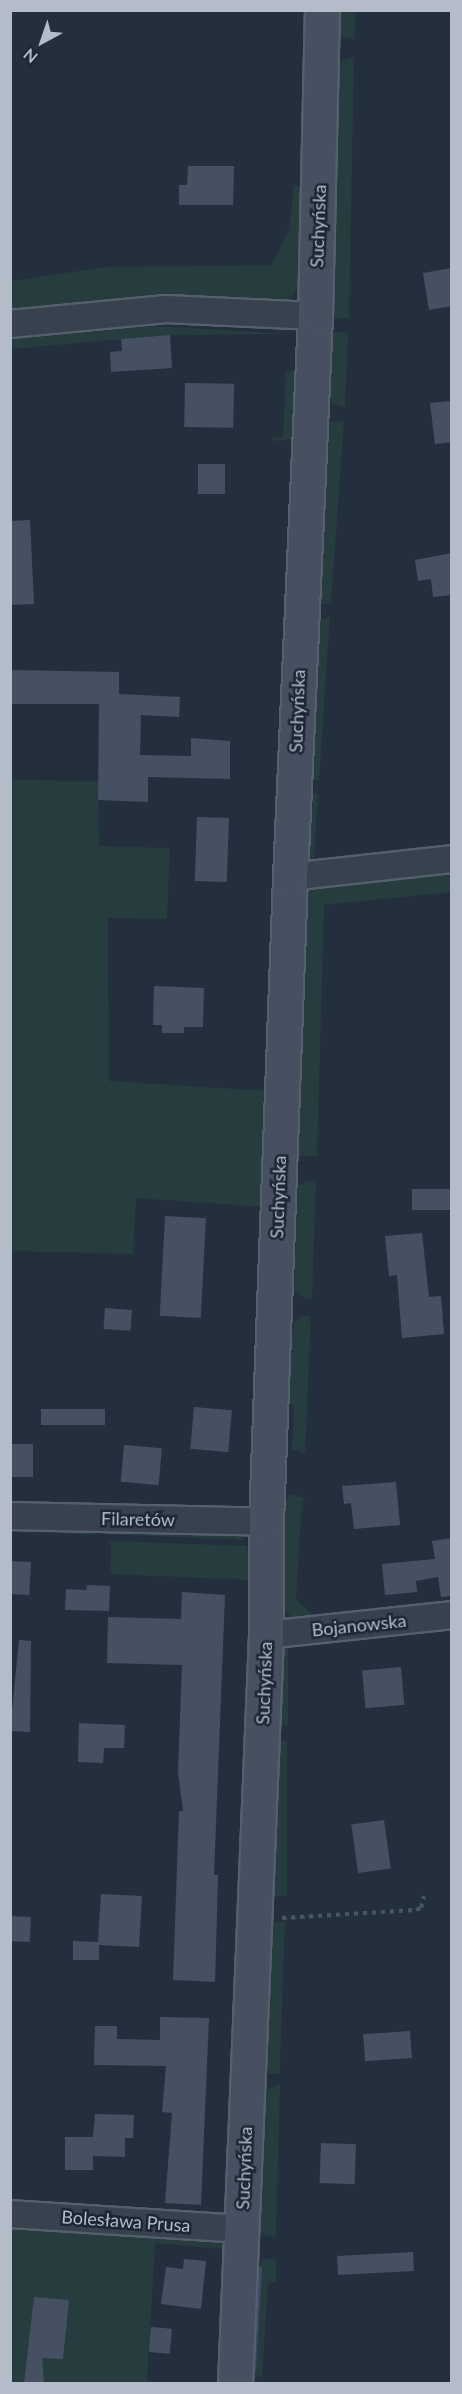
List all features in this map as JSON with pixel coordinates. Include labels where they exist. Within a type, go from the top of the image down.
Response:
[{"type":"street","name":"Suchyńska","points":[[235,2384],[266,1635],[266,1522],[290,877],[315,316],[322,10]]},
{"type":"street","points":[[10,324],[166,309],[315,316]]},
{"type":"street","points":[[290,877],[452,859]]},
{"type":"street","name":"Filaretów","points":[[10,1516],[266,1522]]},
{"type":"street","name":"Bojanowska","points":[[266,1635],[452,1615]]},
{"type":"street","name":"Bolesława Prusa","points":[[10,2214],[241,2229]]},
{"type":"path","points":[[254,1916],[285,1918],[416,1910],[421,1908],[424,1896]]},
{"type":"green space","points":[[333,11],[356,11],[354,39],[336,36]]},
{"type":"green space","points":[[354,57],[349,318],[331,319],[334,68],[338,62]]},
{"type":"green space","points":[[294,185],[302,186],[299,284],[294,295],[280,303],[134,297],[11,312],[11,281],[106,267],[272,265],[289,229]]},
{"type":"green space","points":[[157,326],[289,334],[170,335],[11,349],[11,339]]},
{"type":"green space","points":[[332,332],[348,333],[345,407],[324,401],[326,336]]},
{"type":"green space","points":[[286,370],[297,372],[293,439],[273,441],[273,437],[283,438]]},
{"type":"green space","points":[[344,421],[331,603],[320,604],[317,603],[325,422]]},
{"type":"green space","points":[[330,616],[319,781],[310,779],[316,623]]},
{"type":"green space","points":[[11,780],[98,781],[99,846],[170,848],[167,919],[108,918],[109,1081],[268,1091],[263,1207],[136,1198],[133,1254],[11,1251]]},
{"type":"green space","points":[[318,793],[314,860],[308,855],[308,801],[312,794]]},
{"type":"green space","points":[[451,871],[451,892],[324,905],[317,1156],[299,1156],[296,1151],[307,890],[315,886]]},
{"type":"green space","points":[[316,1180],[312,1299],[305,1299],[294,1290],[297,1189],[299,1184]]},
{"type":"green space","points":[[301,1316],[311,1316],[305,1453],[292,1449],[294,1407],[288,1402],[293,1324]]},
{"type":"green space","points":[[290,1494],[306,1498],[302,1501],[296,1599],[316,1618],[296,1622],[280,1604],[286,1500]]},
{"type":"green space","points":[[11,1528],[94,1530],[95,1535],[11,1531]]},
{"type":"green space","points":[[110,1530],[241,1535],[245,1540],[108,1534]]},
{"type":"green space","points":[[112,1541],[247,1546],[251,1580],[110,1574],[111,1544],[108,1544]]},
{"type":"green space","points":[[288,1646],[288,1725],[275,1724],[280,1652]]},
{"type":"green space","points":[[273,1741],[287,1741],[287,1896],[273,1896]]},
{"type":"green space","points":[[270,1921],[285,1922],[280,2074],[265,2073]]},
{"type":"green space","points":[[280,2084],[276,2237],[265,2235],[256,2228],[263,2091]]},
{"type":"green space","points":[[11,2224],[134,2233],[221,2244],[225,2249],[155,2243],[147,2383],[11,2383]]},
{"type":"green space","points":[[265,2259],[276,2259],[276,2282],[268,2283],[262,2377],[252,2377],[249,2375],[256,2266]]},
{"type":"building","points":[[188,166],[234,166],[233,205],[179,205],[179,185],[187,185]]},
{"type":"building","points":[[452,268],[452,306],[429,310],[423,273]]},
{"type":"building","points":[[170,335],[172,368],[111,372],[110,352],[122,351],[121,339]]},
{"type":"building","points":[[185,383],[234,384],[233,428],[184,427]]},
{"type":"building","points":[[452,401],[452,442],[435,444],[430,403]]},
{"type":"building","points":[[198,464],[225,464],[225,494],[198,494]]},
{"type":"building","points":[[30,520],[34,604],[10,605],[10,521]]},
{"type":"building","points":[[452,553],[452,595],[433,597],[431,579],[418,581],[415,560]]},
{"type":"building","points":[[10,670],[119,672],[119,694],[180,697],[179,717],[141,715],[140,755],[191,756],[191,738],[230,741],[230,779],[148,777],[148,802],[98,800],[99,704],[10,704]]},
{"type":"building","points":[[197,817],[229,818],[227,882],[195,881]]},
{"type":"building","points":[[154,986],[204,988],[203,1027],[184,1027],[184,1033],[162,1033],[162,1025],[153,1025]]},
{"type":"building","points":[[412,1189],[452,1189],[452,1210],[412,1210]]},
{"type":"building","points":[[165,1216],[206,1218],[201,1318],[160,1316]]},
{"type":"building","points":[[422,1233],[429,1297],[441,1296],[444,1334],[402,1338],[397,1275],[389,1276],[385,1236]]},
{"type":"building","points":[[105,1308],[132,1310],[130,1331],[104,1329]]},
{"type":"building","points":[[194,1407],[232,1410],[228,1452],[190,1449]]},
{"type":"building","points":[[41,1409],[105,1409],[105,1425],[41,1425]]},
{"type":"building","points":[[10,1444],[33,1444],[33,1477],[10,1477]]},
{"type":"building","points":[[124,1445],[162,1448],[159,1485],[121,1482]]},
{"type":"building","points":[[396,1482],[400,1525],[354,1529],[351,1503],[344,1504],[342,1486]]},
{"type":"building","points":[[452,1538],[452,1596],[441,1597],[438,1577],[416,1581],[417,1592],[385,1595],[382,1564],[435,1559],[432,1541]]},
{"type":"building","points":[[10,1561],[31,1562],[29,1595],[10,1594]]},
{"type":"building","points":[[87,1585],[110,1586],[109,1611],[65,1610],[66,1589],[86,1590]]},
{"type":"building","points":[[182,1592],[225,1595],[214,1875],[218,1875],[215,1982],[173,1980],[179,1811],[183,1811],[178,1772],[182,1665],[107,1663],[108,1617],[181,1619]]},
{"type":"building","points":[[19,1640],[31,1641],[30,1732],[10,1731]]},
{"type":"building","points":[[401,1667],[404,1705],[365,1708],[362,1670]]},
{"type":"building","points":[[79,1723],[125,1725],[124,1748],[104,1748],[103,1763],[78,1762]]},
{"type":"building","points":[[384,1820],[391,1869],[358,1873],[351,1825]]},
{"type":"building","points":[[101,1894],[142,1896],[139,1947],[99,1945],[99,1960],[73,1960],[73,1941],[98,1942]]},
{"type":"building","points":[[10,1916],[31,1917],[30,1942],[10,1941]]},
{"type":"building","points":[[160,2017],[209,2018],[201,2205],[165,2203],[172,2113],[162,2112],[166,2066],[94,2065],[95,2026],[117,2026],[117,2039],[160,2040]]},
{"type":"building","points":[[410,2031],[412,2058],[365,2061],[363,2034]]},
{"type":"building","points":[[95,2114],[134,2115],[133,2138],[125,2138],[125,2157],[93,2156],[93,2170],[65,2170],[65,2137],[93,2137]]},
{"type":"building","points":[[321,2143],[356,2144],[355,2184],[320,2183]]},
{"type":"building","points":[[413,2252],[414,2271],[338,2275],[337,2256]]},
{"type":"building","points":[[184,2259],[206,2261],[201,2309],[161,2304],[166,2267],[183,2269]]},
{"type":"building","points":[[34,2297],[69,2300],[63,2359],[42,2358],[44,2384],[24,2384]]},
{"type":"building","points":[[151,2327],[172,2329],[170,2354],[149,2352]]},
{"type":"waterway","points":[[252,2368],[258,2269]]}]
